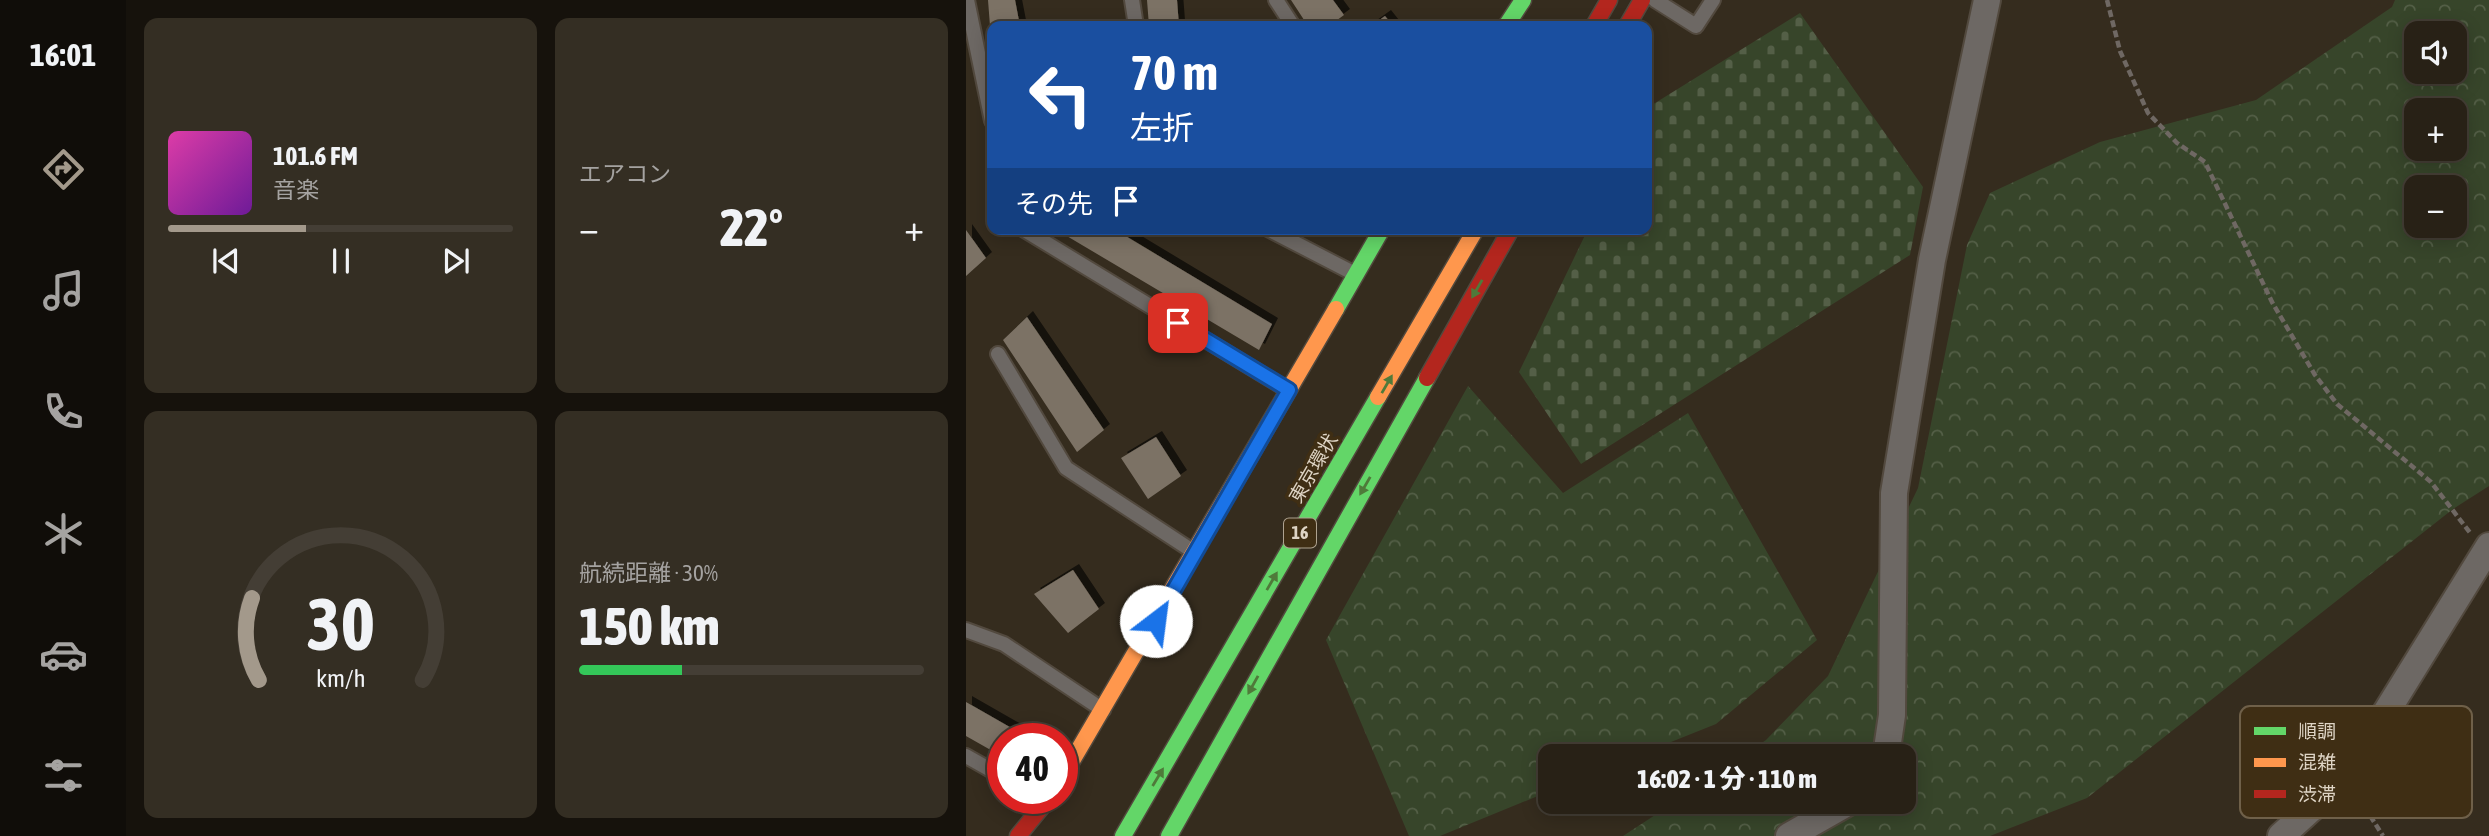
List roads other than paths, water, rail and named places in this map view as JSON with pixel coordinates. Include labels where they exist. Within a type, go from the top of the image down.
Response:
[{"type":"main road","points":[[1509,21],[1523,0]]},
{"type":"main road","points":[[1597,21],[1609,0]]},
{"type":"main road","points":[[1630,21],[1642,0]]},
{"type":"main road","points":[[1078,752],[1379,235]]},
{"type":"main road","name":"東京環状","points":[[1123,836],[1473,235]]},
{"type":"main road","name":"16","points":[[1169,836],[1508,235]]},
{"type":"main road","points":[[1018,836],[1034,814]]},
{"type":"street","points":[[1888,744],[1892,715],[1894,493],[1932,260],[1987,0]]},
{"type":"street","points":[[2392,706],[2486,549]]},
{"type":"street","points":[[1789,836],[1828,814]]},
{"type":"street","points":[[2281,836],[2301,818]]},
{"type":"lane","points":[[967,0],[987,97]]},
{"type":"lane","points":[[1132,0],[1135,21]]},
{"type":"lane","points":[[1276,0],[1290,21]]},
{"type":"lane","points":[[1655,0],[1696,26],[1713,0]]},
{"type":"lane","points":[[1033,235],[1289,390]]},
{"type":"lane","points":[[1280,235],[1356,274]]},
{"type":"lane","points":[[998,354],[1066,468],[1195,553]]},
{"type":"lane","points":[[966,630],[1004,644],[1104,710]]},
{"type":"lane","points":[[966,756],[987,768]]}]
